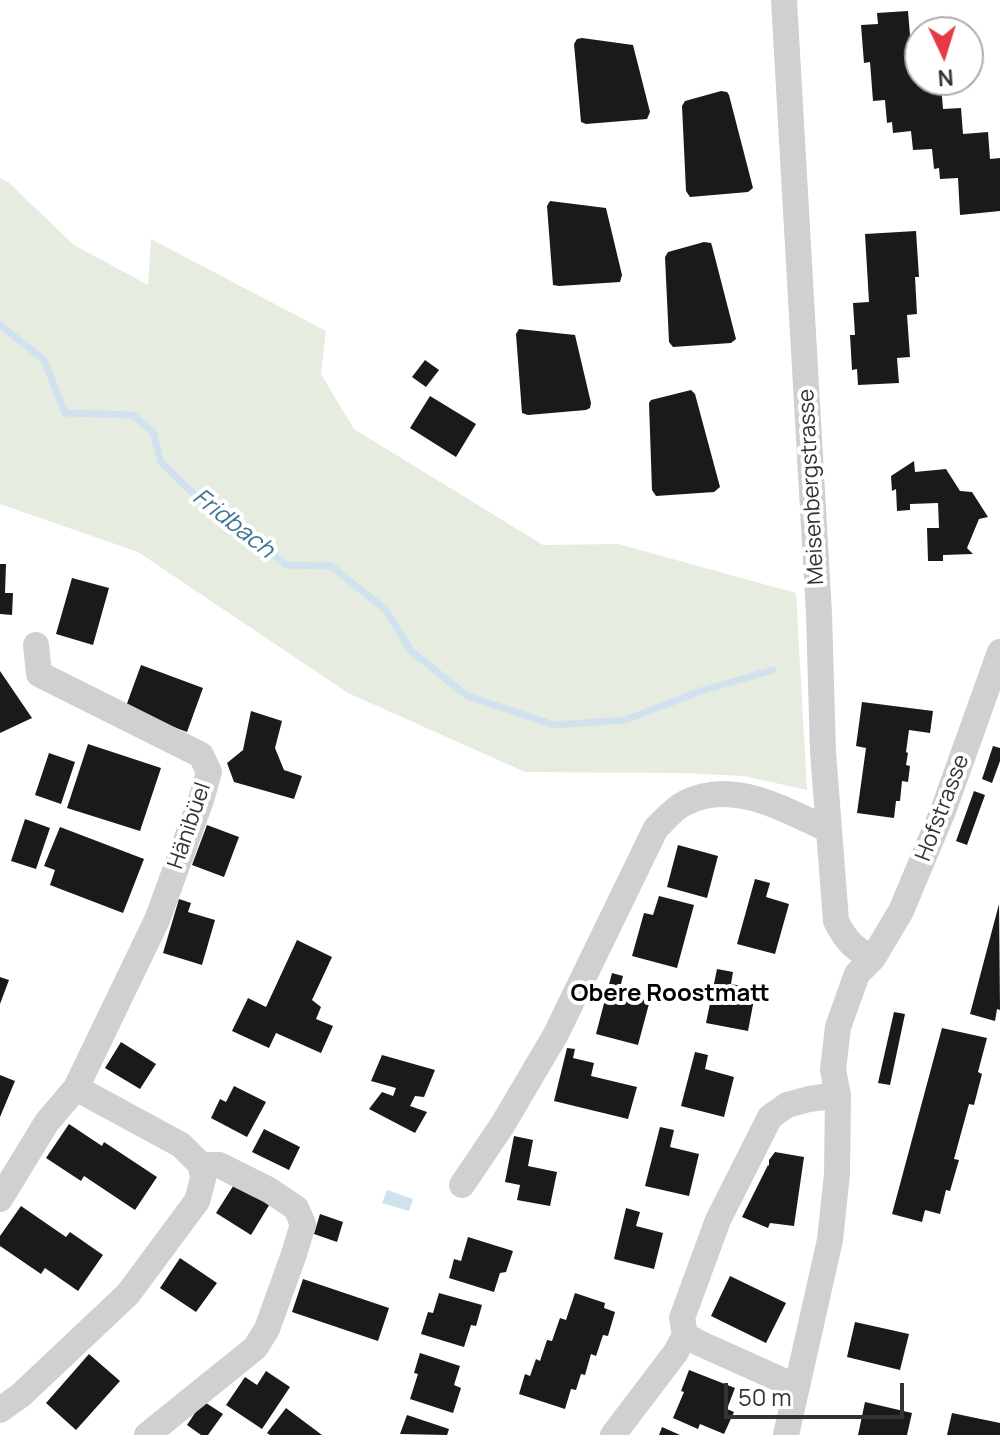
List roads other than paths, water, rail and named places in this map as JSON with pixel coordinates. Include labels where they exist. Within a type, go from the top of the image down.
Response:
[{"type":"street","name":"Meisenbergstrasse","points":[[784,0],[819,614],[823,752],[836,921],[857,951],[873,958]]},
{"type":"street","name":"Hänibüel","points":[[0,1199],[47,1122],[76,1088],[157,920],[209,772],[201,755],[39,674],[36,645]]},
{"type":"street","name":"Hofstrasse","points":[[786,1435],[830,1240],[837,1174],[838,1095],[833,1070],[838,1027],[857,974],[873,958],[901,911],[943,811],[1000,652]]},
{"type":"street","points":[[462,1185],[503,1124],[556,1034],[656,828],[683,803],[713,793],[744,795],[829,830]]},
{"type":"street","points":[[0,1410],[21,1395],[128,1294],[197,1201],[203,1179],[201,1165],[181,1145],[76,1088]]},
{"type":"street","points":[[613,1435],[676,1352],[685,1335],[682,1318],[718,1220],[770,1117],[787,1105],[838,1095]]},
{"type":"street","points":[[147,1435],[255,1348],[267,1329],[303,1224],[296,1208],[269,1190],[219,1165],[201,1165]]},
{"type":"street","points":[[685,1335],[797,1387]]},
{"type":"water","points":[[387,1190],[413,1199],[409,1211],[382,1203]]},
{"type":"waterway","name":"Fridbach","points":[[0,325],[44,360],[65,413],[133,415],[153,432],[161,462],[207,507],[286,565],[331,566],[386,610],[411,651],[467,696],[554,725],[625,720],[701,691],[773,670]]},
{"type":"district","name":"Obere Roostmatt","points":[[670,994]]}]
